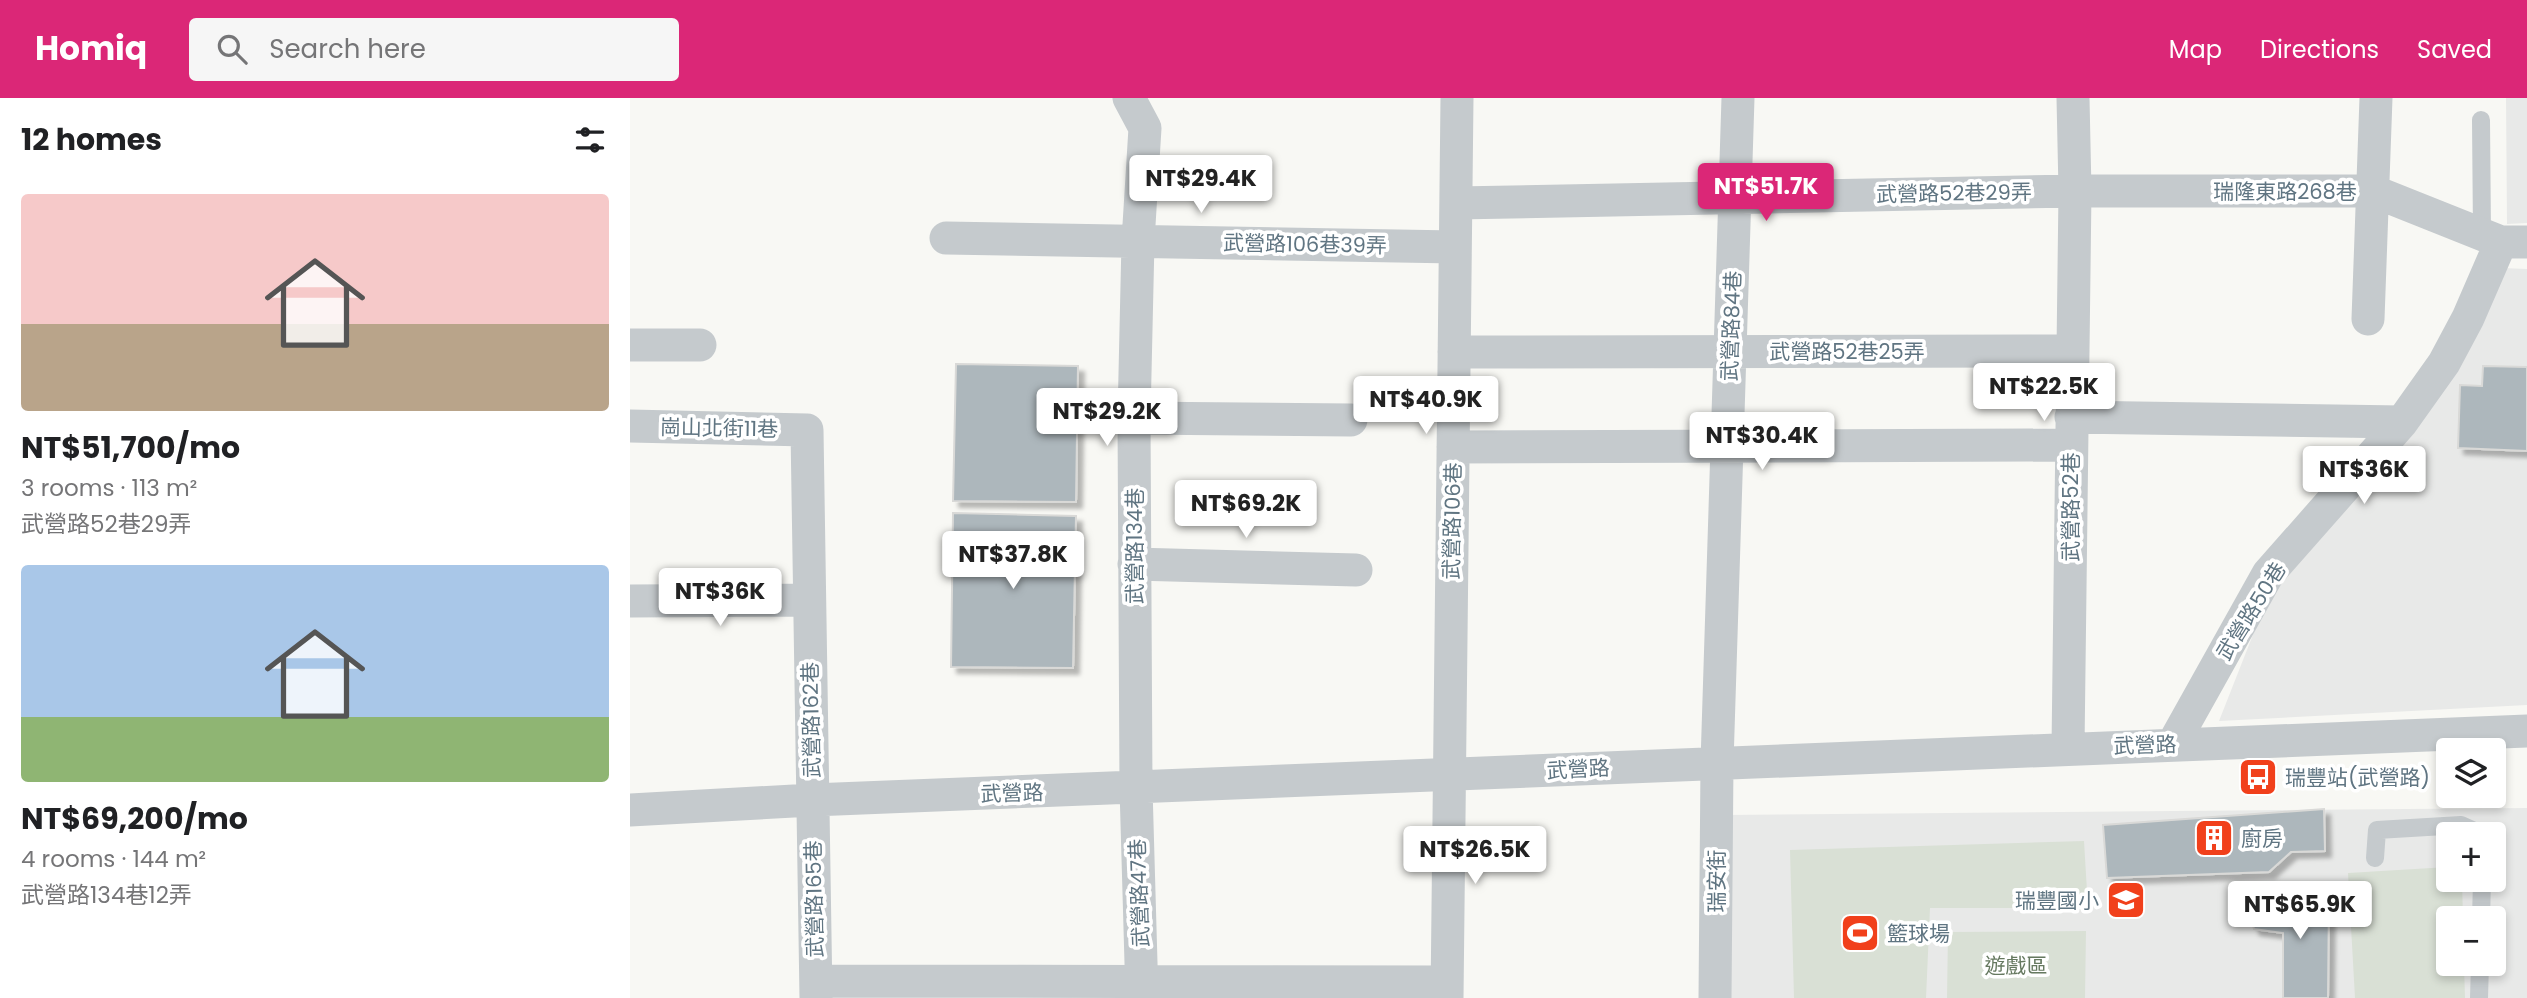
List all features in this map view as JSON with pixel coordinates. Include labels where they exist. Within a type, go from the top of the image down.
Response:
[{"type":"street","name":"武營路134巷","points":[[1129,98],[1145,128],[1138,241],[1134,418],[1136,788]]},
{"type":"street","name":"武營路106巷","points":[[1447,990],[1457,98]]},
{"type":"street","name":"武營路84巷","points":[[1717,763],[1738,98]]},
{"type":"street","name":"武營路52巷","points":[[2068,748],[2073,98]]},
{"type":"street","points":[[2368,319],[2376,98]]},
{"type":"street","name":"武營路52巷29弄","points":[[1456,203],[2074,191]]},
{"type":"street","name":"瑞隆東路268巷","points":[[2074,191],[2373,191],[2504,240]]},
{"type":"street","name":"武營路106巷39弄","points":[[946,238],[1455,247]]},
{"type":"street","name":"武營路50巷","points":[[2173,744],[2268,574],[2402,422],[2444,363],[2504,240]]},
{"type":"street","points":[[630,345],[700,345]]},
{"type":"street","name":"武營路52巷25弄","points":[[1454,352],[2071,351]]},
{"type":"street","points":[[1134,418],[1351,420]]},
{"type":"street","points":[[1453,447],[1727,445],[2071,431],[2402,422]]},
{"type":"street","name":"崗山北街11巷","points":[[630,426],[807,430]]},
{"type":"street","name":"武營路162巷","points":[[807,430],[812,800]]},
{"type":"street","points":[[1134,565],[1356,570]]},
{"type":"street","points":[[630,601],[810,600]]},
{"type":"street","name":"武營路","points":[[630,810],[812,800],[2527,731]]},
{"type":"street","name":"瑞安街","points":[[1715,998],[1717,763]]},
{"type":"street","name":"武營路47巷","points":[[1136,788],[1142,990]]},
{"type":"street","name":"武營路165巷","points":[[812,800],[816,989]]},
{"type":"street","points":[[816,989],[1447,990]]},
{"type":"lane","points":[[2481,120],[2504,240]]},
{"type":"lane","points":[[2375,858],[2377,830],[2436,826]]},
{"type":"lane","points":[[2479,998],[2480,976]]},
{"type":"shaded area","points":[[2506,98],[2527,98],[2527,223],[2507,224]]},
{"type":"shaded area","points":[[2502,268],[2527,269],[2527,705],[2219,721],[2269,594]]},
{"type":"shaded area","name":"瑞豐國小","points":[[2527,808],[2527,998],[1726,998],[1725,815]]},
{"type":"green space","name":"籃球場","points":[[2084,841],[2088,908],[1930,908],[1926,998],[1794,998],[1790,850]]},
{"type":"green space","points":[[2436,868],[2436,892],[2462,892],[2463,906],[2436,906],[2436,976],[2464,976],[2465,998],[2355,998],[2348,873]]},
{"type":"green space","name":"遊戲區","points":[[2086,931],[2085,998],[1947,998],[1948,932]]},
{"type":"building","points":[[956,364],[1078,366],[1076,502],[953,501]]},
{"type":"building","points":[[2483,366],[2527,367],[2527,451],[2458,448],[2460,385],[2482,386]]},
{"type":"building","points":[[953,513],[1076,516],[1073,668],[951,667]]},
{"type":"building","name":"廚房","points":[[2324,809],[2325,851],[2291,852],[2269,872],[2107,878],[2103,825]]},
{"type":"building","points":[[2271,892],[2329,895],[2328,998],[2283,998],[2283,933],[2254,929],[2249,911],[2265,910]]},
{"type":"place","name":"瑞豐站(武營路)","points":[[2258,777]]},
{"type":"place","name":"廚房","points":[[2214,838]]},
{"type":"place","name":"瑞豐國小","points":[[2126,900]]},
{"type":"place","name":"籃球場","points":[[1860,933]]}]
